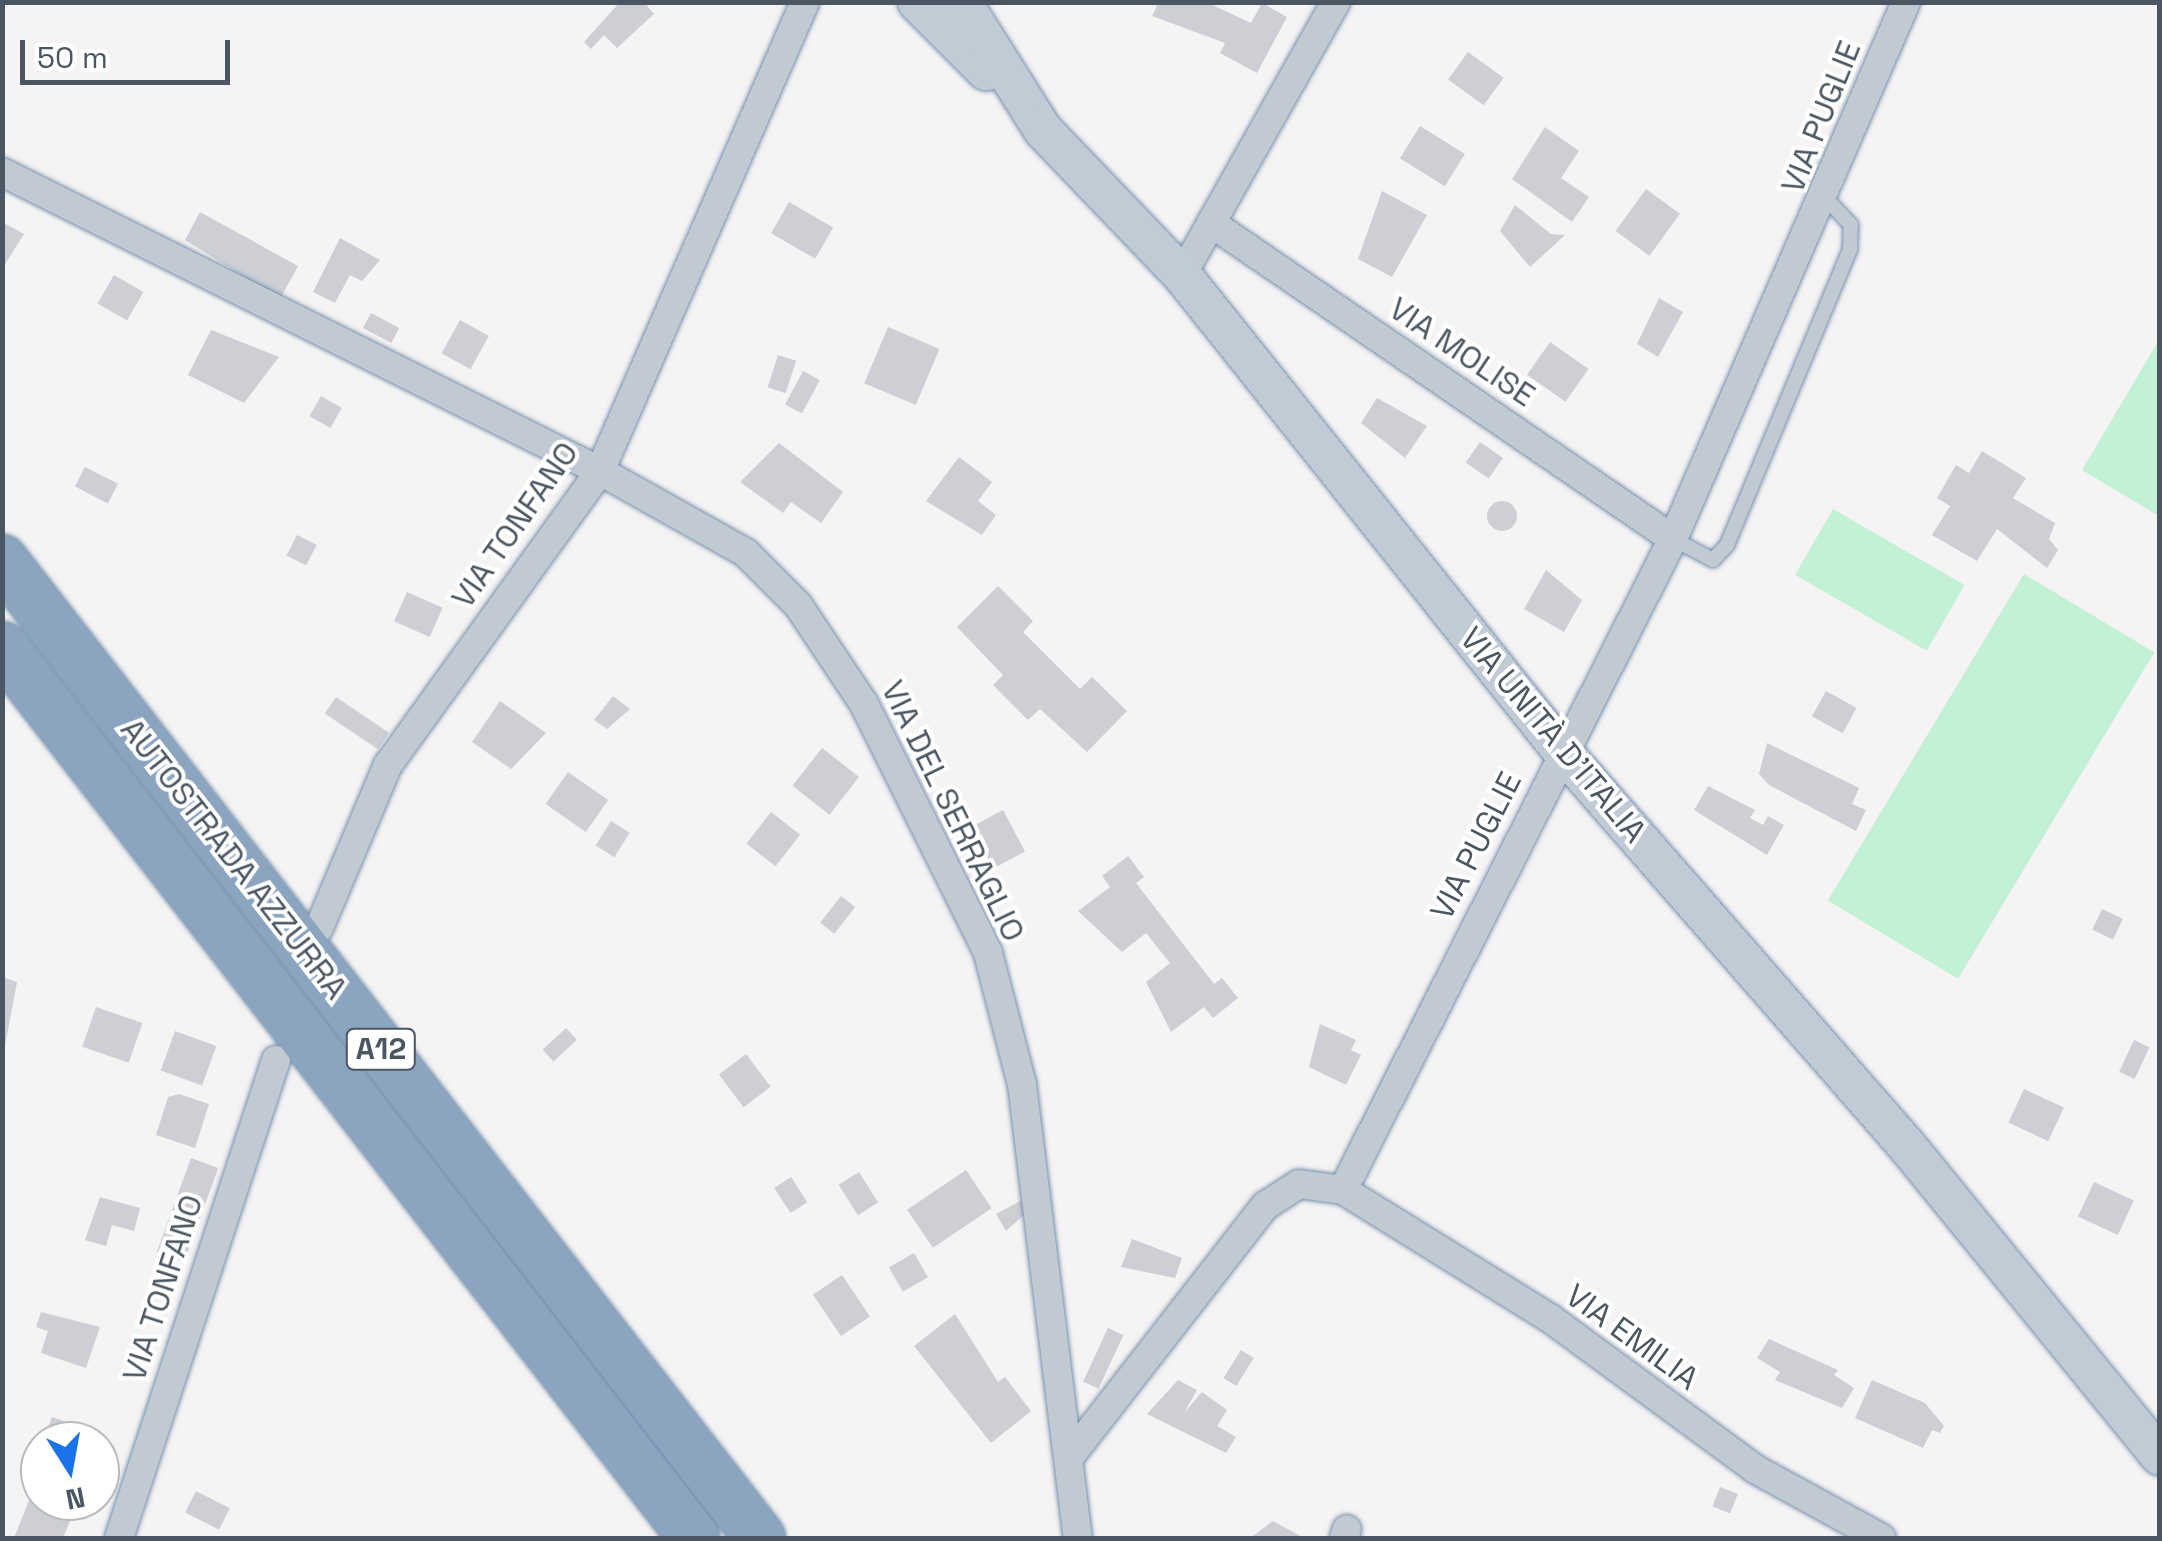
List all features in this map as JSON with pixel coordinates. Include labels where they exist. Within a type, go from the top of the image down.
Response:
[{"type":"highway","name":"AUTOSTRADA AZZURRA","points":[[2,560],[760,1538]]},
{"type":"highway","name":"AUTOSTRADA AZZURRA","points":[[2,647],[694,1538]]},
{"type":"main road","points":[[917,2],[1044,130]]},
{"type":"main road","name":"VIA UNITÀ D'ITALIA","points":[[962,2],[1044,130],[1182,275],[1562,751],[1906,1146],[2160,1456]]},
{"type":"street","points":[[796,38],[804,2]]},
{"type":"street","points":[[796,38],[825,2]]},
{"type":"street","points":[[1182,275],[1336,2]]},
{"type":"street","name":"VIA PUGLIE","points":[[1343,1190],[1562,751],[1673,539],[1827,199],[1906,2]]},
{"type":"street","name":"VIA TONFANO","points":[[319,928],[388,764],[600,471],[796,38]]},
{"type":"street","name":"VIA DEL SERRAGLIO","points":[[2,172],[600,471],[746,553],[798,605],[864,704],[988,953],[1022,1084],[1071,1455],[1078,1538]]},
{"type":"street","name":"VIA MOLISE","points":[[1211,223],[1673,539]]},
{"type":"street","name":"VIA TONFANO","points":[[118,1538],[276,1060]]},
{"type":"street","points":[[1071,1455],[1265,1206],[1298,1184],[1343,1190]]},
{"type":"street","name":"VIA EMILIA","points":[[1343,1190],[1551,1319],[1755,1470],[1881,1538]]},
{"type":"lane","points":[[1673,539],[1699,559],[1713,560],[1728,545],[1850,249],[1851,224],[1827,199]]},
{"type":"green space","points":[[2159,340],[2159,516],[2082,470]]},
{"type":"green space","points":[[1833,509],[1965,585],[1927,651],[1795,575]]},
{"type":"green space","points":[[2024,574],[2154,652],[1958,979],[1828,901]]},
{"type":"building","points":[[620,2],[644,2],[654,14],[617,48],[604,35],[591,49],[584,42]]},
{"type":"building","points":[[1159,2],[1206,2],[1251,23],[1262,3],[1287,17],[1257,73],[1220,53],[1225,43],[1152,16]]},
{"type":"building","points":[[1468,52],[1504,78],[1484,105],[1448,80]]},
{"type":"building","points":[[1420,126],[1465,154],[1445,186],[1400,158]]},
{"type":"building","points":[[1545,127],[1579,151],[1561,178],[1589,197],[1572,222],[1512,179]]},
{"type":"building","points":[[1646,189],[1680,214],[1649,256],[1615,231]]},
{"type":"building","points":[[1382,191],[1427,215],[1392,277],[1358,259]]},
{"type":"building","points":[[789,202],[833,228],[815,259],[771,233]]},
{"type":"building","points":[[1515,205],[1551,234],[1565,235],[1530,267],[1500,231]]},
{"type":"building","points":[[200,212],[298,266],[280,299],[185,240]]},
{"type":"building","points":[[2,222],[24,234],[2,269]]},
{"type":"building","points":[[340,238],[380,260],[362,281],[350,275],[335,303],[313,292]]},
{"type":"building","points":[[114,275],[143,292],[127,321],[98,304]]},
{"type":"building","points":[[1659,298],[1683,312],[1658,357],[1637,344]]},
{"type":"building","points":[[371,313],[399,328],[391,343],[363,328]]},
{"type":"building","points":[[460,320],[489,336],[470,369],[442,353]]},
{"type":"building","points":[[888,327],[940,349],[916,405],[864,383]]},
{"type":"building","points":[[211,330],[279,357],[244,403],[188,375]]},
{"type":"building","points":[[1550,342],[1589,369],[1566,402],[1527,375]]},
{"type":"building","points":[[778,355],[796,361],[786,393],[767,387]]},
{"type":"building","points":[[803,371],[820,380],[802,413],[785,405]]},
{"type":"building","points":[[321,396],[342,408],[330,428],[310,416]]},
{"type":"building","points":[[1377,398],[1427,426],[1405,458],[1361,423]]},
{"type":"building","points":[[1480,442],[1503,458],[1489,479],[1466,462]]},
{"type":"building","points":[[779,443],[843,492],[821,523],[791,502],[783,513],[740,482]]},
{"type":"building","points":[[1982,451],[2026,478],[2013,498],[2055,523],[2049,539],[2058,550],[2047,568],[1997,529],[1977,561],[1932,535],[1950,506],[1937,498],[1956,465],[1969,473]]},
{"type":"building","points":[[959,457],[992,482],[978,501],[996,515],[982,535],[926,501]]},
{"type":"building","points":[[85,467],[118,484],[108,503],[75,487]]},
{"type":"building","points":[[1502,501],[1513,505],[1517,516],[1513,527],[1502,531],[1491,527],[1487,516],[1491,505]]},
{"type":"building","points":[[297,535],[317,545],[306,565],[287,555]]},
{"type":"building","points":[[1546,570],[1582,600],[1564,632],[1524,609]]},
{"type":"building","points":[[998,586],[1033,621],[1023,632],[1080,689],[1092,677],[1127,711],[1087,752],[1040,709],[1028,720],[993,685],[1003,675],[957,627]]},
{"type":"building","points":[[407,592],[443,608],[430,637],[394,621]]},
{"type":"building","points":[[1826,691],[1857,708],[1843,733],[1812,716]]},
{"type":"building","points":[[613,696],[630,709],[607,729],[594,720]]},
{"type":"building","points":[[336,697],[389,733],[378,749],[325,714]]},
{"type":"building","points":[[500,701],[546,733],[511,769],[472,742]]},
{"type":"building","points":[[1767,743],[1859,788],[1852,804],[1866,810],[1856,831],[1769,785],[1759,774]]},
{"type":"building","points":[[822,748],[859,777],[829,815],[792,786]]},
{"type":"building","points":[[568,772],[608,800],[586,832],[546,804]]},
{"type":"building","points":[[1708,786],[1755,810],[1750,818],[1763,825],[1768,816],[1784,825],[1767,855],[1694,810]]},
{"type":"building","points":[[1003,810],[1025,851],[993,868],[971,827]]},
{"type":"building","points":[[771,812],[800,835],[776,866],[746,844]]},
{"type":"building","points":[[611,821],[630,833],[614,857],[596,846]]},
{"type":"building","points":[[1128,856],[1144,877],[1136,883],[1214,984],[1222,978],[1238,998],[1213,1018],[1204,1007],[1171,1032],[1146,982],[1170,963],[1146,933],[1122,952],[1078,911],[1110,887],[1102,876]]},
{"type":"building","points":[[841,896],[855,907],[834,934],[820,923]]},
{"type":"building","points":[[2102,909],[2123,919],[2113,940],[2092,930]]},
{"type":"building","points":[[2,977],[17,982],[3,1056],[2,1056]]},
{"type":"building","points":[[96,1007],[142,1023],[129,1063],[82,1047]]},
{"type":"building","points":[[1320,1024],[1356,1040],[1351,1050],[1361,1055],[1346,1085],[1309,1067]]},
{"type":"building","points":[[566,1028],[577,1040],[554,1062],[543,1050]]},
{"type":"building","points":[[175,1031],[216,1046],[202,1086],[161,1070]]},
{"type":"building","points":[[2134,1040],[2149,1047],[2135,1079],[2119,1072]]},
{"type":"building","points":[[746,1054],[771,1087],[744,1107],[719,1074]]},
{"type":"building","points":[[2024,1089],[2064,1108],[2048,1141],[2008,1123]]},
{"type":"building","points":[[179,1094],[209,1104],[195,1148],[156,1135],[168,1097]]},
{"type":"building","points":[[191,1158],[218,1168],[184,1262],[157,1252]]},
{"type":"building","points":[[966,1170],[992,1208],[933,1248],[907,1210]]},
{"type":"building","points":[[859,1172],[878,1203],[858,1215],[839,1185]]},
{"type":"building","points":[[791,1177],[807,1202],[791,1213],[774,1188]]},
{"type":"building","points":[[2094,1182],[2134,1201],[2118,1235],[2078,1216]]},
{"type":"building","points":[[100,1197],[140,1208],[134,1231],[112,1225],[106,1246],[85,1240]]},
{"type":"building","points":[[1022,1200],[1024,1215],[1006,1231],[996,1214]]},
{"type":"building","points":[[1132,1239],[1182,1258],[1175,1278],[1121,1267]]},
{"type":"building","points":[[914,1253],[928,1277],[903,1292],[889,1268]]},
{"type":"building","points":[[842,1275],[870,1316],[841,1336],[813,1295]]},
{"type":"building","points":[[41,1312],[100,1327],[86,1368],[41,1353],[48,1331],[36,1327]]},
{"type":"building","points":[[955,1314],[998,1382],[1005,1377],[1031,1411],[991,1443],[914,1346]]},
{"type":"building","points":[[1108,1328],[1123,1335],[1098,1389],[1083,1381]]},
{"type":"building","points":[[1769,1339],[1838,1370],[1834,1375],[1854,1388],[1842,1408],[1775,1380],[1780,1372],[1757,1358]]},
{"type":"building","points":[[1241,1350],[1254,1358],[1236,1386],[1224,1378]]},
{"type":"building","points":[[1178,1380],[1197,1390],[1184,1413],[1202,1392],[1227,1410],[1217,1426],[1236,1437],[1226,1453],[1147,1414]]},
{"type":"building","points":[[1872,1380],[1925,1403],[1944,1426],[1940,1433],[1932,1430],[1923,1448],[1855,1418]]},
{"type":"building","points":[[1720,1487],[1738,1494],[1730,1513],[1712,1507]]},
{"type":"building","points":[[196,1491],[230,1508],[219,1530],[185,1512]]},
{"type":"building","points":[[21,1521],[70,1521],[63,1538],[14,1538]]},
{"type":"building","points":[[1273,1521],[1304,1538],[1250,1538]]}]
